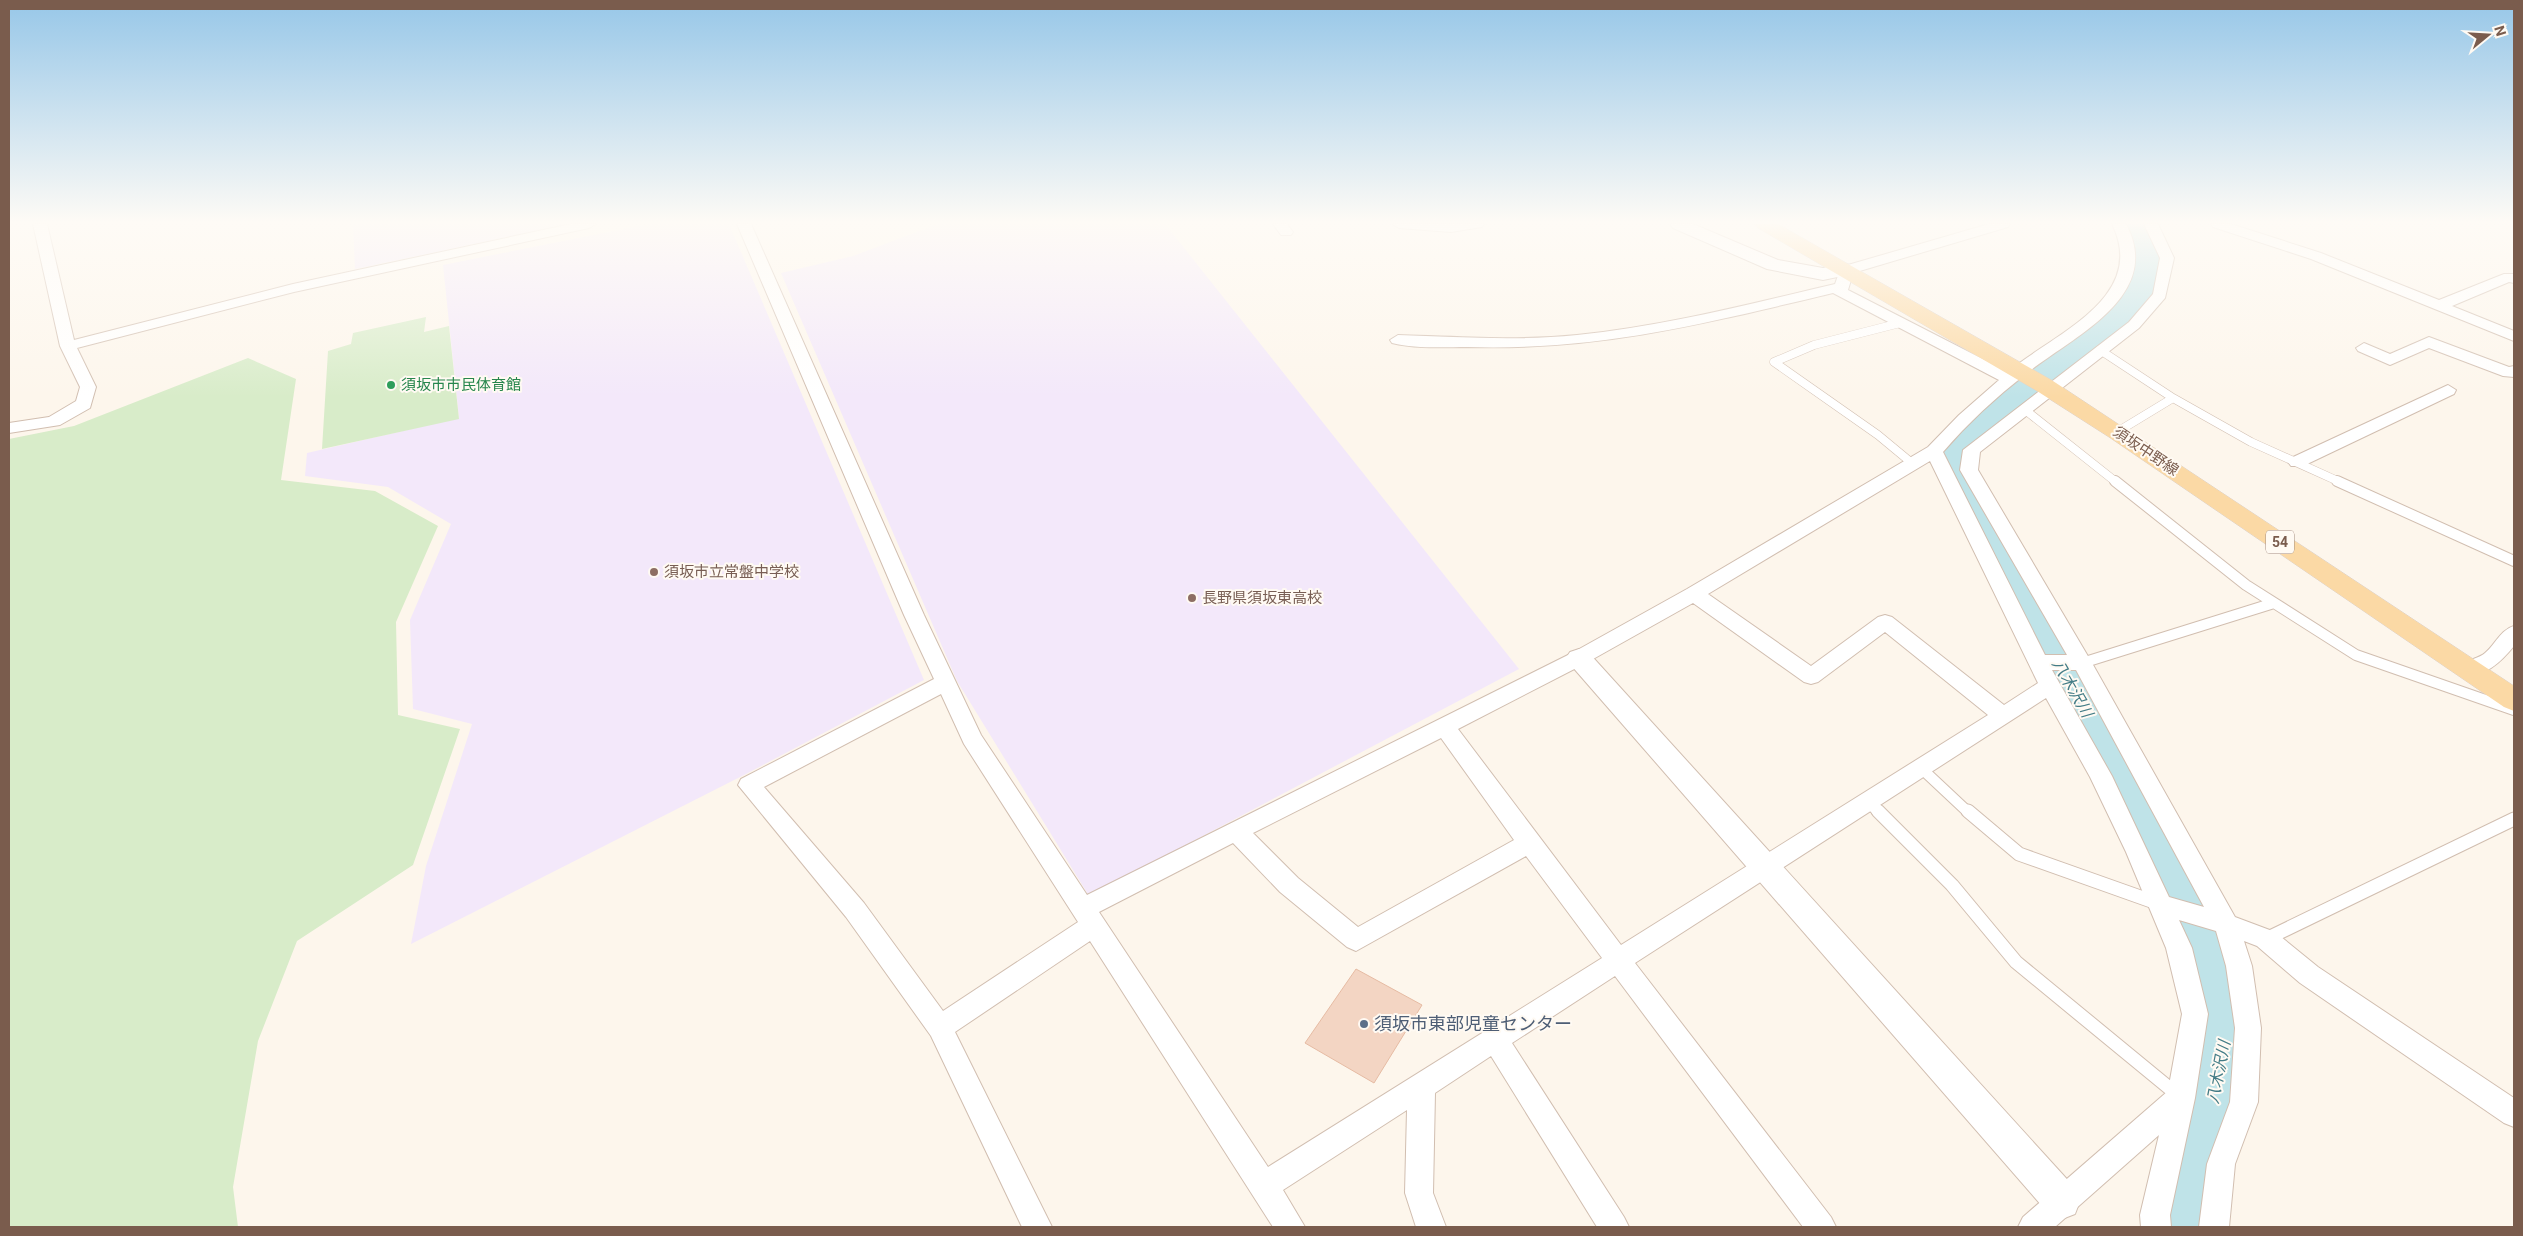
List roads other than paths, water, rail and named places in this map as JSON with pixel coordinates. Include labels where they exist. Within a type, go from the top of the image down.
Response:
[{"type":"main road","name":"須坂中野線","points":[[1851,282],[1926,316],[2117,432],[2514,700]]},
{"type":"street","points":[[9,428],[54,421],[84,404],[88,387],[68,346],[53,282]]},
{"type":"street","points":[[68,346],[322,282]]},
{"type":"street","points":[[769,282],[914,615],[972,738],[1290,1227]]},
{"type":"street","points":[[1398,340],[1503,343],[1575,340],[1711,317],[1831,282]]},
{"type":"street","points":[[1842,282],[1840,292],[1900,323],[2030,379]]},
{"type":"street","points":[[2124,282],[2105,307],[2030,379],[2024,409],[1972,450],[1969,470],[2221,922],[2239,966],[2248,1028],[2244,1102],[2222,1164],[2214,1227]]},
{"type":"street","points":[[940,1028],[1088,918],[1236,831],[1579,658],[1694,594],[1934,451],[1958,425],[2030,379],[2100,350],[2134,324],[2160,295],[2163,282]]},
{"type":"street","points":[[2381,282],[2514,336]]},
{"type":"street","points":[[2440,305],[2497,282]]},
{"type":"street","points":[[1900,323],[1926,316]]},
{"type":"street","points":[[2364,348],[2390,360],[2429,342],[2509,373],[2514,371]]},
{"type":"street","points":[[2297,462],[2448,390]]},
{"type":"street","points":[[1934,451],[2043,662],[2050,686],[2101,776],[2165,906],[2179,948],[2195,1014],[2181,1098],[2155,1215],[2156,1227]]},
{"type":"street","points":[[1694,594],[1811,677],[1884,622],[2003,716]]},
{"type":"street","points":[[2469,669],[2492,659],[2514,633]]},
{"type":"street","points":[[1579,658],[1767,867],[2062,1202]]},
{"type":"street","points":[[2043,662],[2077,663]]},
{"type":"street","points":[[946,682],[748,785],[855,910],[940,1028],[1037,1227]]},
{"type":"street","points":[[1264,1186],[2050,686]]},
{"type":"street","points":[[1444,726],[1529,843],[1821,1227]]},
{"type":"street","points":[[1236,831],[1289,884],[1356,940],[1529,843]]},
{"type":"street","points":[[2165,906],[2221,922],[2266,939],[2309,975],[2514,1114]]},
{"type":"street","points":[[1495,1040],[1614,1227]]},
{"type":"street","points":[[1421,1087],[1419,1193],[1431,1227]]},
{"type":"street","points":[[2033,1227],[2181,1098]]},
{"type":"lane","points":[[1900,323],[1814,345],[1774,362],[1878,435],[1913,464]]},
{"type":"lane","points":[[2100,350],[2173,398],[2251,442],[2514,561]]},
{"type":"lane","points":[[2117,432],[2173,398]]},
{"type":"lane","points":[[2024,409],[2246,585],[2356,655],[2514,710]]},
{"type":"lane","points":[[2077,663],[2274,603]]},
{"type":"lane","points":[[1921,768],[1986,828],[2019,854],[2165,906]]},
{"type":"lane","points":[[1868,802],[1952,885],[2016,962],[2181,1098]]},
{"type":"lane","points":[[2266,939],[2514,819]]},
{"type":"waterway","name":"八木沢川","points":[[2143,282],[2134,300],[2068,358],[1971,433],[1954,458],[2016,588],[2113,758],[2211,954],[2226,1033],[2216,1096],[2195,1159],[2188,1199],[2188,1227]]},
{"type":"place","name":"須坂市市民体育館","points":[[391,385]]},
{"type":"place","name":"須坂市立常盤中学校","points":[[654,572]]},
{"type":"place","name":"長野県須坂東高校","points":[[1192,598]]},
{"type":"place","name":"須坂市東部児童センター","points":[[1364,1024]]}]
